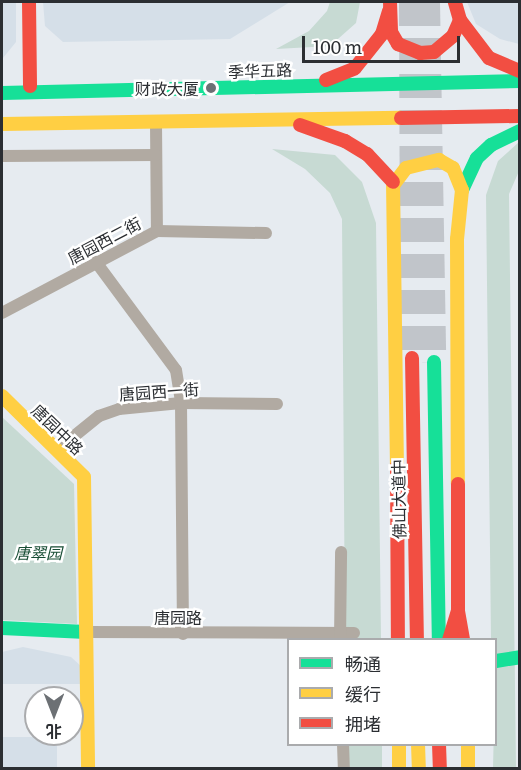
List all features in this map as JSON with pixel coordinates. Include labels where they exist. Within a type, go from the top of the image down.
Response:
[{"type":"main road","points":[[29,2],[30,86]]},
{"type":"main road","points":[[455,2],[460,20],[489,58],[519,71]]},
{"type":"main road","points":[[389,6],[391,32],[398,44],[420,53],[444,46],[460,20]]},
{"type":"main road","points":[[310,85],[355,68],[382,34],[389,6]]},
{"type":"main road","name":"季华五路","points":[[2,93],[519,81]]},
{"type":"main road","points":[[2,83],[73,92]]},
{"type":"main road","points":[[2,124],[519,116]]},
{"type":"main road","points":[[286,121],[345,141],[367,154],[393,183],[398,638]]},
{"type":"main road","points":[[463,638],[458,611],[457,239],[462,190],[477,158],[491,145],[519,131]]},
{"type":"main road","points":[[393,183],[406,168],[439,160],[453,168],[462,190]]},
{"type":"main road","name":"佛山大道中","points":[[412,358],[417,638]]},
{"type":"main road","points":[[434,362],[439,638]]},
{"type":"main road","name":"唐园中路","points":[[2,396],[84,477],[88,768]]},
{"type":"main road","points":[[449,638],[458,611]]},
{"type":"main road","points":[[398,621],[404,638]]},
{"type":"main road","name":"唐园路","points":[[2,628],[86,632]]},
{"type":"main road","points":[[497,661],[519,657]]},
{"type":"main road","points":[[399,746],[399,768]]},
{"type":"main road","points":[[418,746],[419,768]]},
{"type":"main road","points":[[440,746],[440,768]]},
{"type":"main road","points":[[468,746],[468,768]]},
{"type":"street","points":[[156,123],[157,231]]},
{"type":"street","points":[[2,156],[156,154]]},
{"type":"street","name":"唐园西二街","points":[[2,314],[157,231],[266,233]]},
{"type":"street","points":[[96,262],[176,370],[181,404],[183,634]]},
{"type":"street","name":"唐园西一街","points":[[57,450],[109,412],[181,404],[277,404]]},
{"type":"street","points":[[340,552],[340,636]]},
{"type":"street","name":"唐园路","points":[[86,632],[340,636],[354,633]]},
{"type":"street","points":[[343,746],[344,768]]},
{"type":"shaded area","points":[[2,2],[16,2],[16,42],[3,58]]},
{"type":"shaded area","points":[[43,2],[290,2],[230,39],[63,42],[45,26]]},
{"type":"shaded area","points":[[467,2],[519,2],[519,44],[500,39],[476,24]]},
{"type":"shaded area","points":[[23,647],[71,657],[82,667],[82,684],[2,684],[2,652]]},
{"type":"shaded area","points":[[2,737],[24,737],[24,746],[57,746],[57,768],[2,768]]},
{"type":"green space","points":[[330,2],[360,2],[356,23],[330,46],[276,49],[309,31],[327,11]]},
{"type":"green space","points":[[519,142],[519,171],[509,194],[516,768],[493,768],[494,746],[497,746],[497,638],[491,638],[486,195],[498,161]]},
{"type":"green space","points":[[272,149],[335,155],[362,182],[376,223],[381,638],[345,638],[342,219],[330,193],[305,169]]},
{"type":"green space","name":"唐翠园","points":[[2,417],[74,484],[77,624],[2,620]]},
{"type":"green space","points":[[346,746],[382,746],[382,768],[346,768]]},
{"type":"tunnel","points":[[411,2],[412,358]]},
{"type":"tunnel","points":[[428,2],[434,362]]},
{"type":"traffic: fast","points":[[2,93],[520,81]]},
{"type":"traffic: fast","points":[[462,190],[477,158],[491,145],[520,131]]},
{"type":"traffic: fast","points":[[434,362],[439,638]]},
{"type":"traffic: fast","points":[[2,628],[86,632]]},
{"type":"traffic: fast","points":[[497,661],[520,657]]},
{"type":"traffic: slow","points":[[2,124],[401,118]]},
{"type":"traffic: slow","points":[[394,184],[406,168],[439,160],[453,168],[462,190],[457,239],[458,484]]},
{"type":"traffic: slow","points":[[393,182],[397,466]]},
{"type":"traffic: slow","points":[[2,396],[84,477],[88,768]]},
{"type":"traffic: slow","points":[[399,746],[399,768]]},
{"type":"traffic: slow","points":[[418,746],[419,768]]},
{"type":"traffic: slow","points":[[468,746],[468,768]]},
{"type":"traffic: jam","points":[[29,2],[30,86]]},
{"type":"traffic: jam","points":[[390,2],[391,32],[398,44],[420,53],[434,52],[453,36],[460,20],[455,2]]},
{"type":"traffic: jam","points":[[326,80],[355,68],[382,34],[389,11]]},
{"type":"traffic: jam","points":[[460,20],[489,58],[520,71]]},
{"type":"traffic: jam","points":[[401,118],[520,116]]},
{"type":"traffic: jam","points":[[300,125],[345,141],[367,154],[393,182]]},
{"type":"traffic: jam","points":[[412,358],[417,638]]},
{"type":"traffic: jam","points":[[397,466],[398,638]]},
{"type":"traffic: jam","points":[[458,484],[458,611],[463,638]]},
{"type":"traffic: jam","points":[[450,638],[458,611]]},
{"type":"traffic: jam","points":[[439,746],[440,768]]},
{"type":"place","name":"财政大厦","points":[[211,88]]}]
